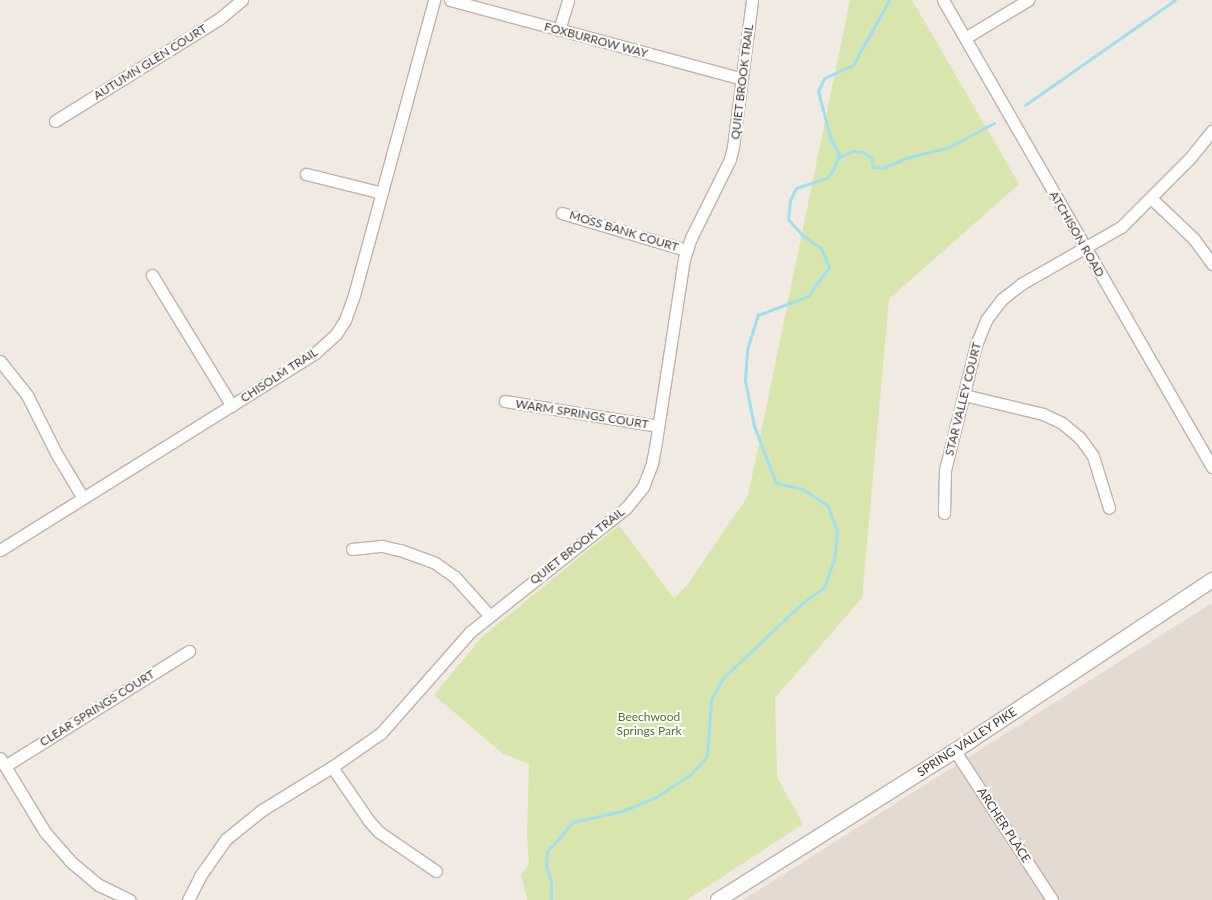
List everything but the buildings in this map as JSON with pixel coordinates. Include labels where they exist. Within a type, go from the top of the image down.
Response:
[{"type":"street","name":"AUTUMN GLEN COURT","points":[[55,121],[219,19],[242,0]]},
{"type":"street","name":"CHISOLM TRAIL","points":[[0,550],[315,353],[336,334],[345,320],[354,296],[434,0]]},
{"type":"street","name":"FOXBURROW WAY","points":[[450,0],[742,79]]},
{"type":"street","points":[[560,30],[568,0]]},
{"type":"street","name":"QUIET BROOK TRAIL","points":[[188,900],[200,876],[226,839],[262,810],[332,767],[381,732],[470,632],[626,508],[635,498],[647,478],[652,464],[686,250],[730,159],[737,131],[752,0]]},
{"type":"street","name":"ATCHISON ROAD","points":[[943,0],[1212,467]]},
{"type":"street","points":[[965,38],[1028,0]]},
{"type":"street","name":"STAR VALLEY COURT","points":[[944,514],[945,470],[976,345],[986,320],[1002,299],[1021,284],[1086,249],[1121,227],[1190,158],[1212,131]]},
{"type":"street","points":[[306,174],[382,193]]},
{"type":"street","points":[[1151,198],[1194,238],[1212,264]]},
{"type":"street","name":"MOSS BANK COURT","points":[[562,213],[686,250]]},
{"type":"street","points":[[152,275],[232,406]]},
{"type":"street","points":[[0,360],[26,395],[56,453],[83,498]]},
{"type":"street","points":[[964,395],[1043,414],[1062,423],[1080,438],[1093,456],[1109,508]]},
{"type":"street","name":"WARM SPRINGS COURT","points":[[505,402],[658,426]]},
{"type":"street","points":[[352,549],[382,546],[400,550],[435,563],[456,577],[489,615]]},
{"type":"street","name":"SPRING VALLEY PIKE","points":[[718,900],[955,751],[1212,580]]},
{"type":"street","name":"CLEAR SPRINGS COURT","points":[[2,762],[189,651]]},
{"type":"street","name":"ARCHER PLACE","points":[[955,751],[1052,900]]},
{"type":"street","points":[[2,762],[45,832],[58,849],[84,874],[115,897],[130,900]]},
{"type":"street","points":[[332,767],[369,822],[379,832],[436,871]]},
{"type":"shaded area","points":[[1212,603],[1212,900],[743,900]]},
{"type":"green space","name":"Beechwood Springs Park","points":[[850,0],[912,0],[1019,184],[889,299],[862,598],[775,698],[777,777],[803,824],[687,900],[527,900],[521,875],[529,864],[527,834],[529,764],[502,753],[434,695],[481,638],[619,525],[674,599],[688,584],[748,496]]},
{"type":"waterway","points":[[551,900],[551,882],[546,866],[547,851],[573,822],[622,811],[656,797],[691,774],[707,756],[711,700],[722,679],[801,604],[824,587],[834,560],[837,531],[828,506],[803,489],[776,483],[754,426],[745,380],[747,350],[758,315],[808,296],[829,267],[821,248],[803,236],[788,219],[790,200],[796,188],[827,178],[834,168],[839,154],[830,137],[818,91],[824,78],[853,65],[889,0]]},
{"type":"waterway","points":[[1025,105],[1175,0]]},
{"type":"waterway","points":[[837,158],[853,151],[862,152],[871,157],[873,167],[883,168],[906,158],[949,147],[994,123]]}]
